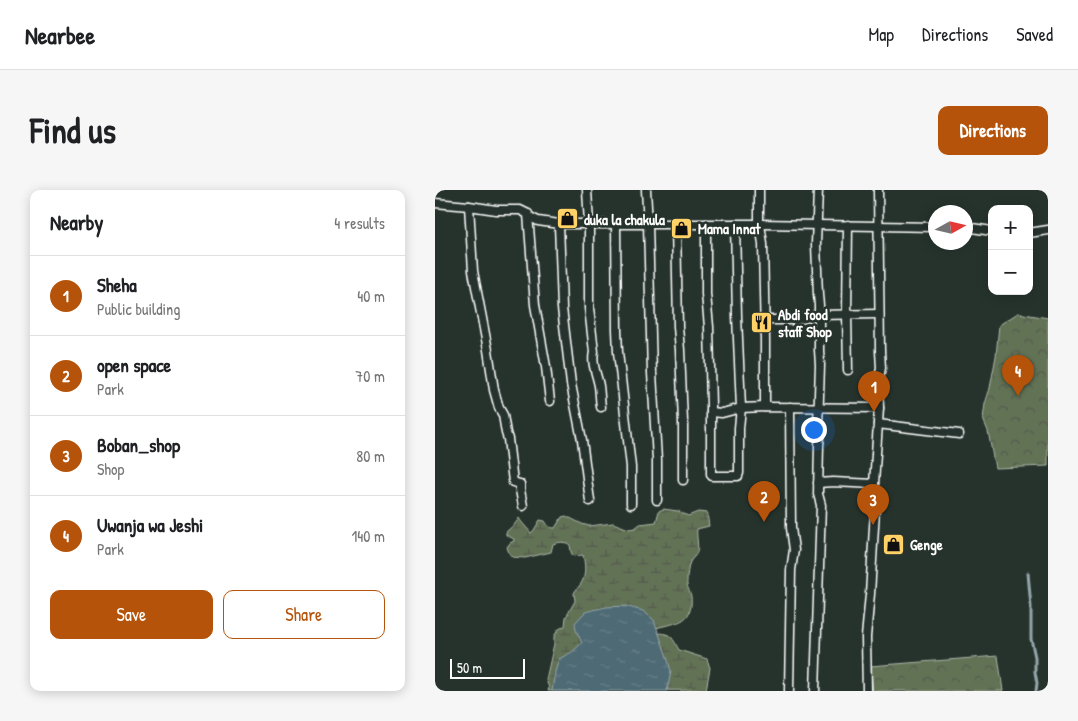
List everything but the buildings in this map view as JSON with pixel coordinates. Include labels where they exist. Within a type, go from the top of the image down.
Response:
[{"type":"street","points":[[587,190],[589,308],[594,369],[599,385],[601,407]]},
{"type":"street","points":[[645,190],[648,224],[657,500]]},
{"type":"street","points":[[759,190],[760,224],[763,244],[765,407]]},
{"type":"street","points":[[815,691],[821,505],[818,483],[820,365],[816,244],[818,190]]},
{"type":"street","points":[[867,691],[866,637],[875,510],[873,484],[879,408],[878,382],[881,368],[878,190]]},
{"type":"street","points":[[435,203],[496,210],[520,210],[538,222],[559,224],[760,224],[928,227]]},
{"type":"street","points":[[469,206],[473,271],[494,390],[503,415],[508,439],[513,482],[520,484],[523,506]]},
{"type":"street","points":[[528,214],[535,305],[550,401]]},
{"type":"street","points":[[559,224],[562,308],[571,384],[582,440],[590,501]]},
{"type":"street","points":[[616,224],[618,352],[631,466],[631,504]]},
{"type":"street","points":[[676,224],[678,327],[683,422],[683,480]]},
{"type":"street","points":[[706,224],[711,474],[713,476],[733,477],[738,476],[739,473],[741,408],[735,224]]},
{"type":"street","points":[[848,225],[848,370]]},
{"type":"street","points":[[973,228],[988,230]]},
{"type":"street","points":[[1033,233],[1048,230]]},
{"type":"street","points":[[764,320],[795,320],[818,315],[879,314]]},
{"type":"street","points":[[711,412],[722,413],[741,408],[765,407],[879,408]]},
{"type":"street","points":[[789,691],[791,570],[794,550],[791,528],[790,407]]},
{"type":"street","points":[[878,424],[959,434]]},
{"type":"street","points":[[818,483],[873,484]]},
{"type":"green space","points":[[1018,313],[1048,318],[1048,466],[995,468],[988,431],[983,419],[985,404],[996,356],[999,325]]},
{"type":"green space","points":[[663,509],[678,511],[688,516],[698,512],[707,513],[709,526],[697,529],[697,552],[690,562],[688,569],[687,583],[691,596],[689,613],[681,621],[653,629],[653,633],[670,636],[679,650],[707,659],[710,668],[706,690],[548,691],[549,688],[546,680],[554,636],[559,629],[565,626],[566,617],[575,601],[574,593],[583,579],[585,569],[583,555],[573,556],[570,545],[562,542],[553,544],[551,552],[525,558],[512,557],[507,547],[514,539],[506,535],[506,532],[519,518],[531,533],[540,520],[555,528],[562,517],[566,516],[589,526],[613,523],[629,529],[635,528],[640,524],[656,522],[659,511]]},
{"type":"green space","points":[[998,656],[1003,691],[873,691],[870,666]]},
{"type":"water","points":[[625,606],[643,611],[654,620],[671,671],[667,691],[552,691],[559,659],[572,652],[582,643],[575,623],[585,612],[606,607]]},
{"type":"waterway","points":[[1028,573],[1031,639],[1035,657],[1037,683],[1036,691]]},
{"type":"place","name":"duka la chakula","points":[[568,219]]},
{"type":"place","name":"Mama Innat","points":[[682,228]]},
{"type":"place","name":"Abdi food staff Shop","points":[[762,323]]},
{"type":"place","name":"Uwanja wa Jeshi","points":[[1018,396]]},
{"type":"place","name":"Sheha","points":[[874,412]]},
{"type":"place","name":"open space","points":[[764,522]]},
{"type":"place","name":"Boban_shop","points":[[873,525]]},
{"type":"place","name":"Genge","points":[[894,544]]}]
